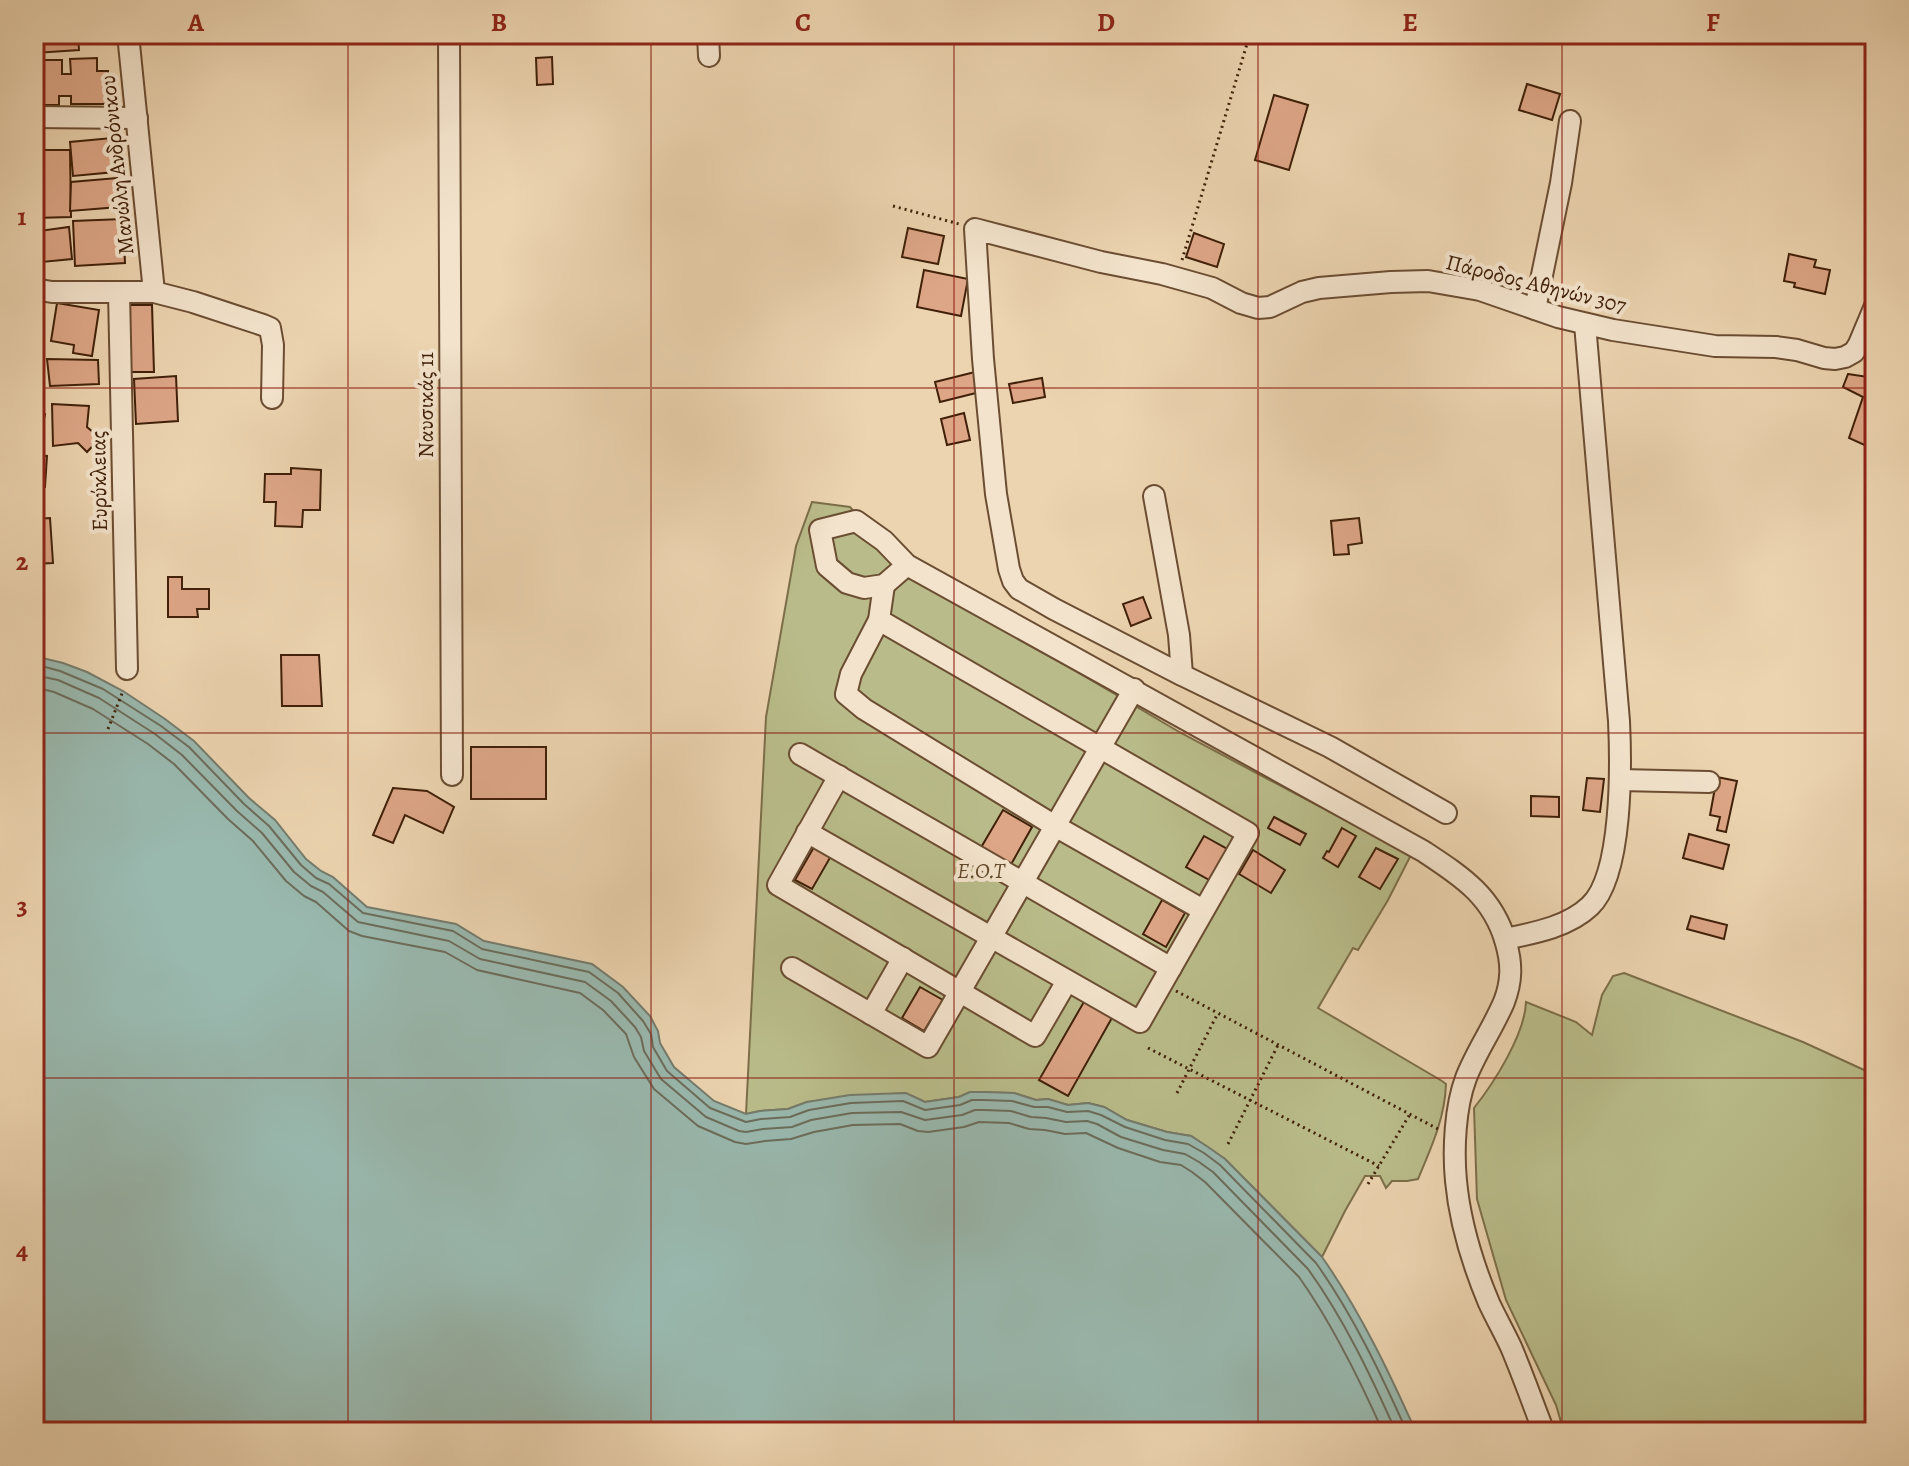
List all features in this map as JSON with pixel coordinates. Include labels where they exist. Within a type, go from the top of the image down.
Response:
[{"type":"street","name":"Μανώλη Ανδρόνικου","points":[[128,34],[154,292]]},
{"type":"street","name":"Ναυσικάς 11","points":[[449,34],[452,775]]},
{"type":"street","points":[[708,34],[709,56]]},
{"type":"street","points":[[34,117],[137,118]]},
{"type":"street","points":[[1535,309],[1558,199],[1570,121]]},
{"type":"street","points":[[975,229],[988,429],[1004,546],[1013,581],[1019,589],[1182,675],[1344,754],[1446,813]]},
{"type":"street","name":"Πάροδος Αθηνών 307","points":[[975,229],[1087,259],[1177,278],[1262,308],[1315,289],[1415,281],[1449,284],[1480,290],[1585,324],[1694,344],[1776,347],[1835,359],[1854,352],[1875,306]]},
{"type":"street","points":[[34,289],[52,292],[154,292],[270,328],[273,345],[272,398]]},
{"type":"street","name":"Ευρύκλειας","points":[[119,292],[127,669]]},
{"type":"street","points":[[1505,939],[1567,922],[1581,913],[1596,899],[1612,859],[1620,780],[1619,721],[1585,324]]},
{"type":"street","points":[[1154,496],[1179,635],[1182,675]]},
{"type":"street","points":[[907,565],[884,585],[864,588],[847,583],[827,566],[820,530],[856,521],[884,541],[907,565],[1400,837],[1455,872],[1492,909],[1511,963],[1509,985],[1496,1020],[1466,1076],[1460,1102],[1455,1171],[1469,1247],[1489,1303],[1509,1342],[1544,1432]]},
{"type":"street","points":[[884,585],[879,620],[851,674],[846,694],[864,709],[1055,826],[1203,910]]},
{"type":"street","points":[[807,832],[1140,1022],[1248,833],[879,620]]},
{"type":"street","points":[[792,968],[928,1047],[1134,689]]},
{"type":"street","points":[[800,754],[1023,882],[1167,976]]},
{"type":"street","points":[[839,776],[778,885],[1035,1036],[1067,981]]},
{"type":"street","points":[[1620,780],[1709,782]]},
{"type":"street","points":[[871,1014],[903,958]]},
{"type":"path","points":[[1177,278],[1250,34]]},
{"type":"path","points":[[893,206],[975,229]]},
{"type":"path","points":[[108,729],[123,691]]},
{"type":"path","points":[[1167,976],[1218,1013],[1456,1141]]},
{"type":"path","points":[[1177,1093],[1218,1013]]},
{"type":"path","points":[[1228,1144],[1278,1045]]},
{"type":"path","points":[[1148,1048],[1379,1166]]},
{"type":"path","points":[[1368,1184],[1410,1114]]},
{"type":"green space","name":"E.O.T","points":[[812,502],[850,507],[919,583],[1013,634],[1181,733],[1411,855],[1358,950],[1353,948],[1318,1008],[1446,1084],[1443,1109],[1418,1179],[1392,1181],[1386,1188],[1380,1176],[1365,1176],[1322,1257],[1225,1159],[1191,1136],[1127,1120],[1104,1107],[1088,1103],[1068,1105],[1014,1093],[970,1092],[959,1097],[925,1102],[905,1093],[807,1102],[788,1109],[746,1114],[766,717],[796,546]]},
{"type":"green space","points":[[1624,973],[1803,1042],[1875,1075],[1875,1432],[1564,1432],[1556,1405],[1506,1300],[1477,1199],[1474,1108],[1499,1072],[1514,1043],[1526,1002],[1576,1022],[1592,1035],[1602,995],[1613,976]]},
{"type":"water","points":[[34,656],[87,672],[165,719],[194,741],[249,798],[275,820],[306,859],[333,877],[367,907],[456,924],[484,941],[592,964],[623,987],[650,1016],[660,1043],[674,1067],[714,1101],[746,1114],[788,1109],[807,1102],[850,1095],[906,1093],[925,1102],[959,1097],[970,1092],[1014,1093],[1068,1105],[1088,1103],[1104,1107],[1127,1120],[1191,1136],[1225,1159],[1322,1257],[1373,1342],[1416,1432],[34,1432]]},
{"type":"building","points":[[34,34],[78,34],[79,50],[35,53]]},
{"type":"building","points":[[665,34],[700,34],[700,39],[666,39]]},
{"type":"building","points":[[552,57],[553,84],[537,85],[536,58]]},
{"type":"building","points":[[97,58],[97,71],[108,71],[108,104],[71,104],[71,96],[59,96],[59,105],[34,105],[34,60],[62,60],[62,74],[71,74],[70,59]]},
{"type":"building","points":[[1527,84],[1560,94],[1552,120],[1519,110]]},
{"type":"building","points":[[1274,95],[1308,105],[1289,170],[1255,160]]},
{"type":"building","points":[[112,138],[115,172],[73,176],[70,142]]},
{"type":"building","points":[[34,150],[70,150],[71,217],[34,218]]},
{"type":"building","points":[[117,178],[119,207],[70,211],[71,182]]},
{"type":"building","points":[[123,219],[125,263],[75,266],[73,221]]},
{"type":"building","points":[[69,227],[72,259],[42,262],[39,231]]},
{"type":"building","points":[[908,228],[944,236],[938,264],[902,257]]},
{"type":"building","points":[[1194,233],[1224,244],[1217,267],[1186,257]]},
{"type":"building","points":[[34,246],[40,247],[37,270],[34,270]]},
{"type":"building","points":[[1789,254],[1816,260],[1814,267],[1830,270],[1825,294],[1794,287],[1795,283],[1784,281]]},
{"type":"building","points":[[924,270],[968,279],[961,316],[917,307]]},
{"type":"building","points":[[57,303],[99,310],[92,356],[73,353],[74,345],[51,341]]},
{"type":"building","points":[[127,305],[152,305],[154,372],[128,372]]},
{"type":"building","points":[[34,335],[43,335],[41,358],[34,358]]},
{"type":"building","points":[[47,359],[98,360],[99,384],[50,386]]},
{"type":"building","points":[[34,363],[40,364],[38,386],[34,386]]},
{"type":"building","points":[[975,372],[980,392],[940,402],[935,382]]},
{"type":"building","points":[[1848,374],[1875,378],[1875,439],[1871,448],[1849,438],[1863,397],[1843,387]]},
{"type":"building","points":[[176,376],[178,421],[136,424],[134,379]]},
{"type":"building","points":[[1042,378],[1045,397],[1013,403],[1009,384]]},
{"type":"building","points":[[34,387],[43,389],[40,413],[34,412]]},
{"type":"building","points":[[52,404],[89,406],[87,427],[100,438],[87,452],[78,443],[53,446]]},
{"type":"building","points":[[34,412],[45,414],[41,434],[34,433]]},
{"type":"building","points":[[964,413],[970,440],[947,445],[941,419]]},
{"type":"building","points":[[34,455],[47,456],[45,487],[34,486]]},
{"type":"building","points":[[291,468],[321,470],[320,510],[303,510],[302,527],[275,526],[276,502],[264,502],[265,474],[291,474]]},
{"type":"building","points":[[50,518],[53,563],[34,564],[34,519]]},
{"type":"building","points":[[1359,518],[1362,543],[1348,545],[1349,554],[1334,555],[1331,521]]},
{"type":"building","points":[[168,577],[182,577],[182,589],[209,589],[209,609],[197,609],[198,617],[168,617]]},
{"type":"building","points":[[1143,597],[1151,618],[1131,626],[1123,604]]},
{"type":"building","points":[[281,655],[319,655],[322,706],[282,706]]},
{"type":"building","points":[[471,747],[546,747],[546,799],[471,799]]},
{"type":"building","points":[[1717,777],[1737,781],[1726,832],[1717,830],[1720,817],[1710,815]]},
{"type":"building","points":[[1587,778],[1604,779],[1600,812],[1583,810]]},
{"type":"building","points":[[393,788],[427,791],[454,807],[443,833],[405,815],[393,843],[373,835]]},
{"type":"building","points":[[1531,796],[1559,797],[1559,817],[1531,816]]},
{"type":"building","points":[[1003,810],[1032,827],[1009,868],[979,851]]},
{"type":"building","points":[[1274,817],[1306,834],[1300,845],[1268,828]]},
{"type":"building","points":[[1342,828],[1356,836],[1338,867],[1323,858]]},
{"type":"building","points":[[1689,834],[1729,845],[1723,869],[1683,858]]},
{"type":"building","points":[[1204,836],[1229,850],[1211,881],[1186,867]]},
{"type":"building","points":[[814,847],[831,856],[812,889],[795,880]]},
{"type":"building","points":[[1376,848],[1398,859],[1380,889],[1359,877]]},
{"type":"building","points":[[1253,850],[1285,870],[1271,893],[1239,874]]},
{"type":"building","points":[[1162,900],[1185,913],[1166,947],[1143,934]]},
{"type":"building","points":[[1691,916],[1727,925],[1724,939],[1687,929]]},
{"type":"building","points":[[920,987],[943,1000],[924,1031],[902,1018]]},
{"type":"building","points":[[1085,1000],[1113,1016],[1068,1096],[1039,1080]]}]
